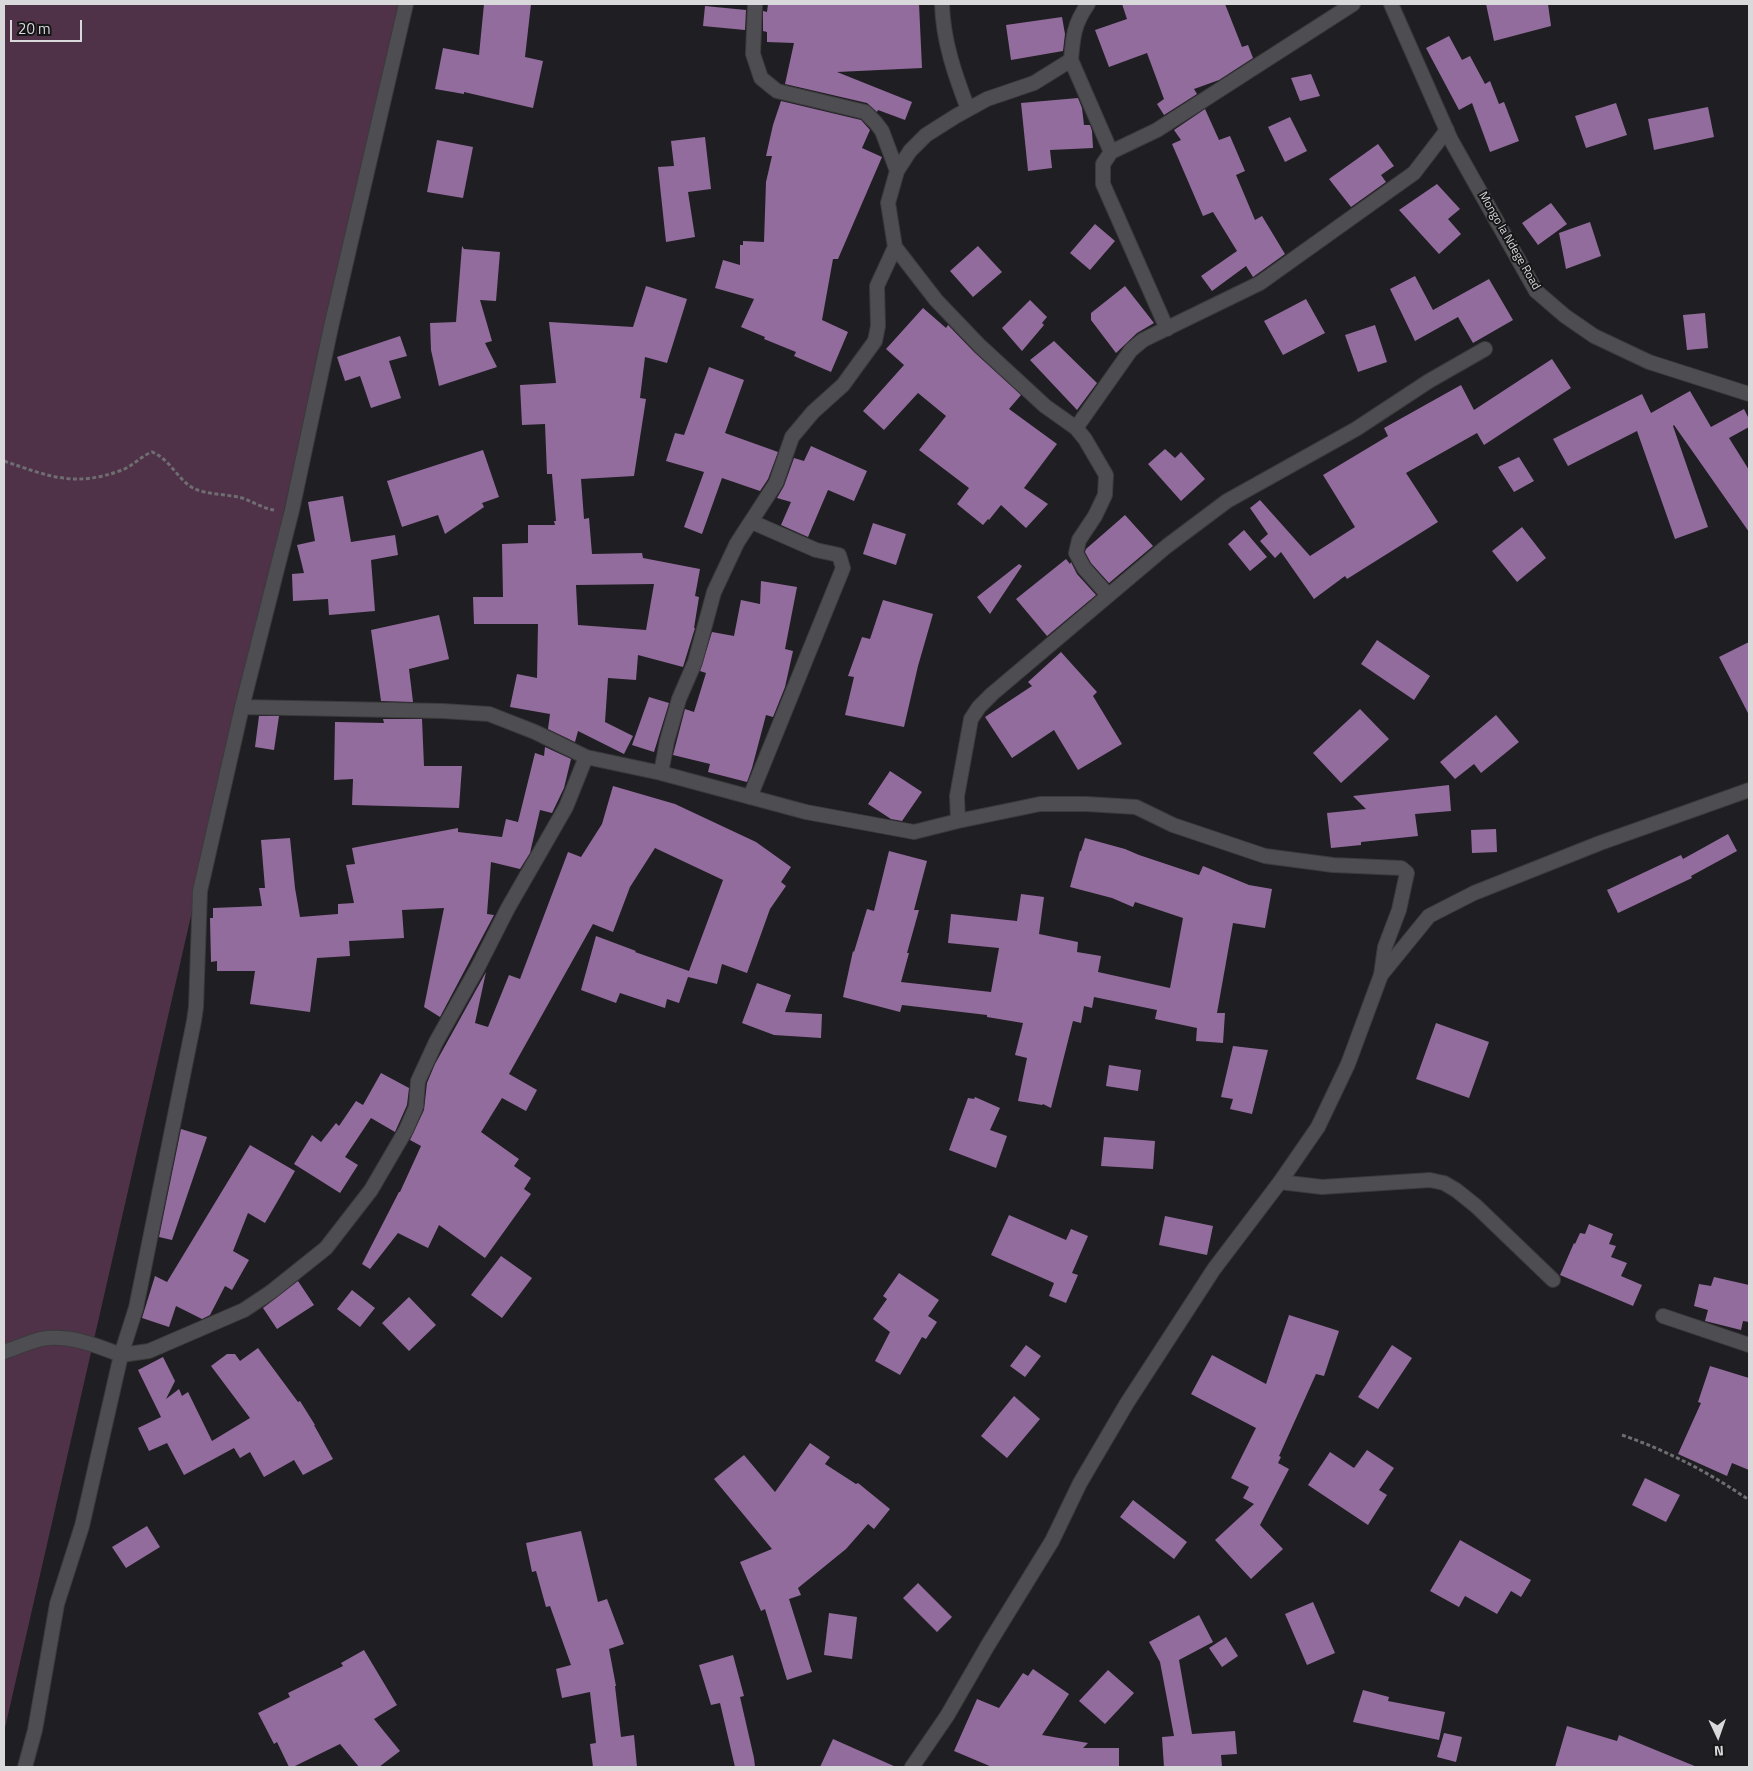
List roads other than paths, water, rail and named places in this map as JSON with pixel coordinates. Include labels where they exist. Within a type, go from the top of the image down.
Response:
[{"type":"street","points":[[25,1767],[35,1730],[57,1604],[82,1526],[121,1355],[136,1308],[194,1021],[200,891],[242,707],[292,510],[331,327],[406,4]]},
{"type":"street","points":[[755,4],[753,54],[761,78],[778,91],[865,112],[882,131],[897,171]]},
{"type":"street","points":[[942,4],[942,16],[951,64],[968,109]]},
{"type":"street","points":[[1088,4],[1078,18],[1072,43],[1071,60],[1111,152]]},
{"type":"street","points":[[1167,329],[1103,184],[1102,164],[1111,152],[1157,130],[1353,4]]},
{"type":"street","name":"Mongo la Ndege Road","points":[[1391,4],[1447,130],[1536,291],[1565,316],[1594,336],[1649,362],[1749,394]]},
{"type":"street","points":[[1071,60],[1034,83],[987,99],[926,135],[910,150],[897,171],[888,203],[895,247],[936,300],[980,346],[1045,406],[1076,428],[1085,439],[1106,475],[1105,495],[1095,516],[1079,540],[1076,552],[1084,568],[1108,595]]},
{"type":"street","points":[[1076,428],[1131,350],[1143,340],[1260,283],[1414,172],[1447,130]]},
{"type":"street","points":[[661,773],[667,741],[679,699],[694,662],[714,592],[737,543],[776,483],[792,436],[813,412],[843,385],[874,340],[878,326],[877,286],[895,247]]},
{"type":"street","points":[[958,820],[957,796],[971,719],[979,707],[992,694],[1167,546],[1227,501],[1356,429],[1429,381],[1485,349]]},
{"type":"street","points":[[750,797],[843,568],[839,555],[816,550],[752,522]]},
{"type":"street","points":[[242,707],[443,711],[489,714],[535,732],[586,757],[661,773],[806,812],[914,832],[958,820],[1040,804],[1136,807],[1173,825],[1265,856],[1333,864],[1402,868],[1406,873],[1399,910],[1385,947],[1381,975],[1348,1064],[1318,1127],[1280,1182],[1214,1269],[1127,1402],[1080,1483],[1052,1541],[947,1716],[912,1767]]},
{"type":"street","points":[[4,1352],[41,1339],[68,1338],[89,1343],[121,1355],[149,1351],[244,1310],[271,1292],[326,1248],[366,1198],[401,1138],[416,1107],[418,1081],[436,1042],[477,969],[508,908],[566,807],[586,757]]},
{"type":"street","points":[[1381,975],[1429,916],[1474,893],[1600,843],[1749,790]]},
{"type":"street","points":[[1280,1182],[1322,1187],[1430,1180],[1444,1182],[1476,1206],[1554,1280]]},
{"type":"street","points":[[1663,1316],[1749,1345]]}]
